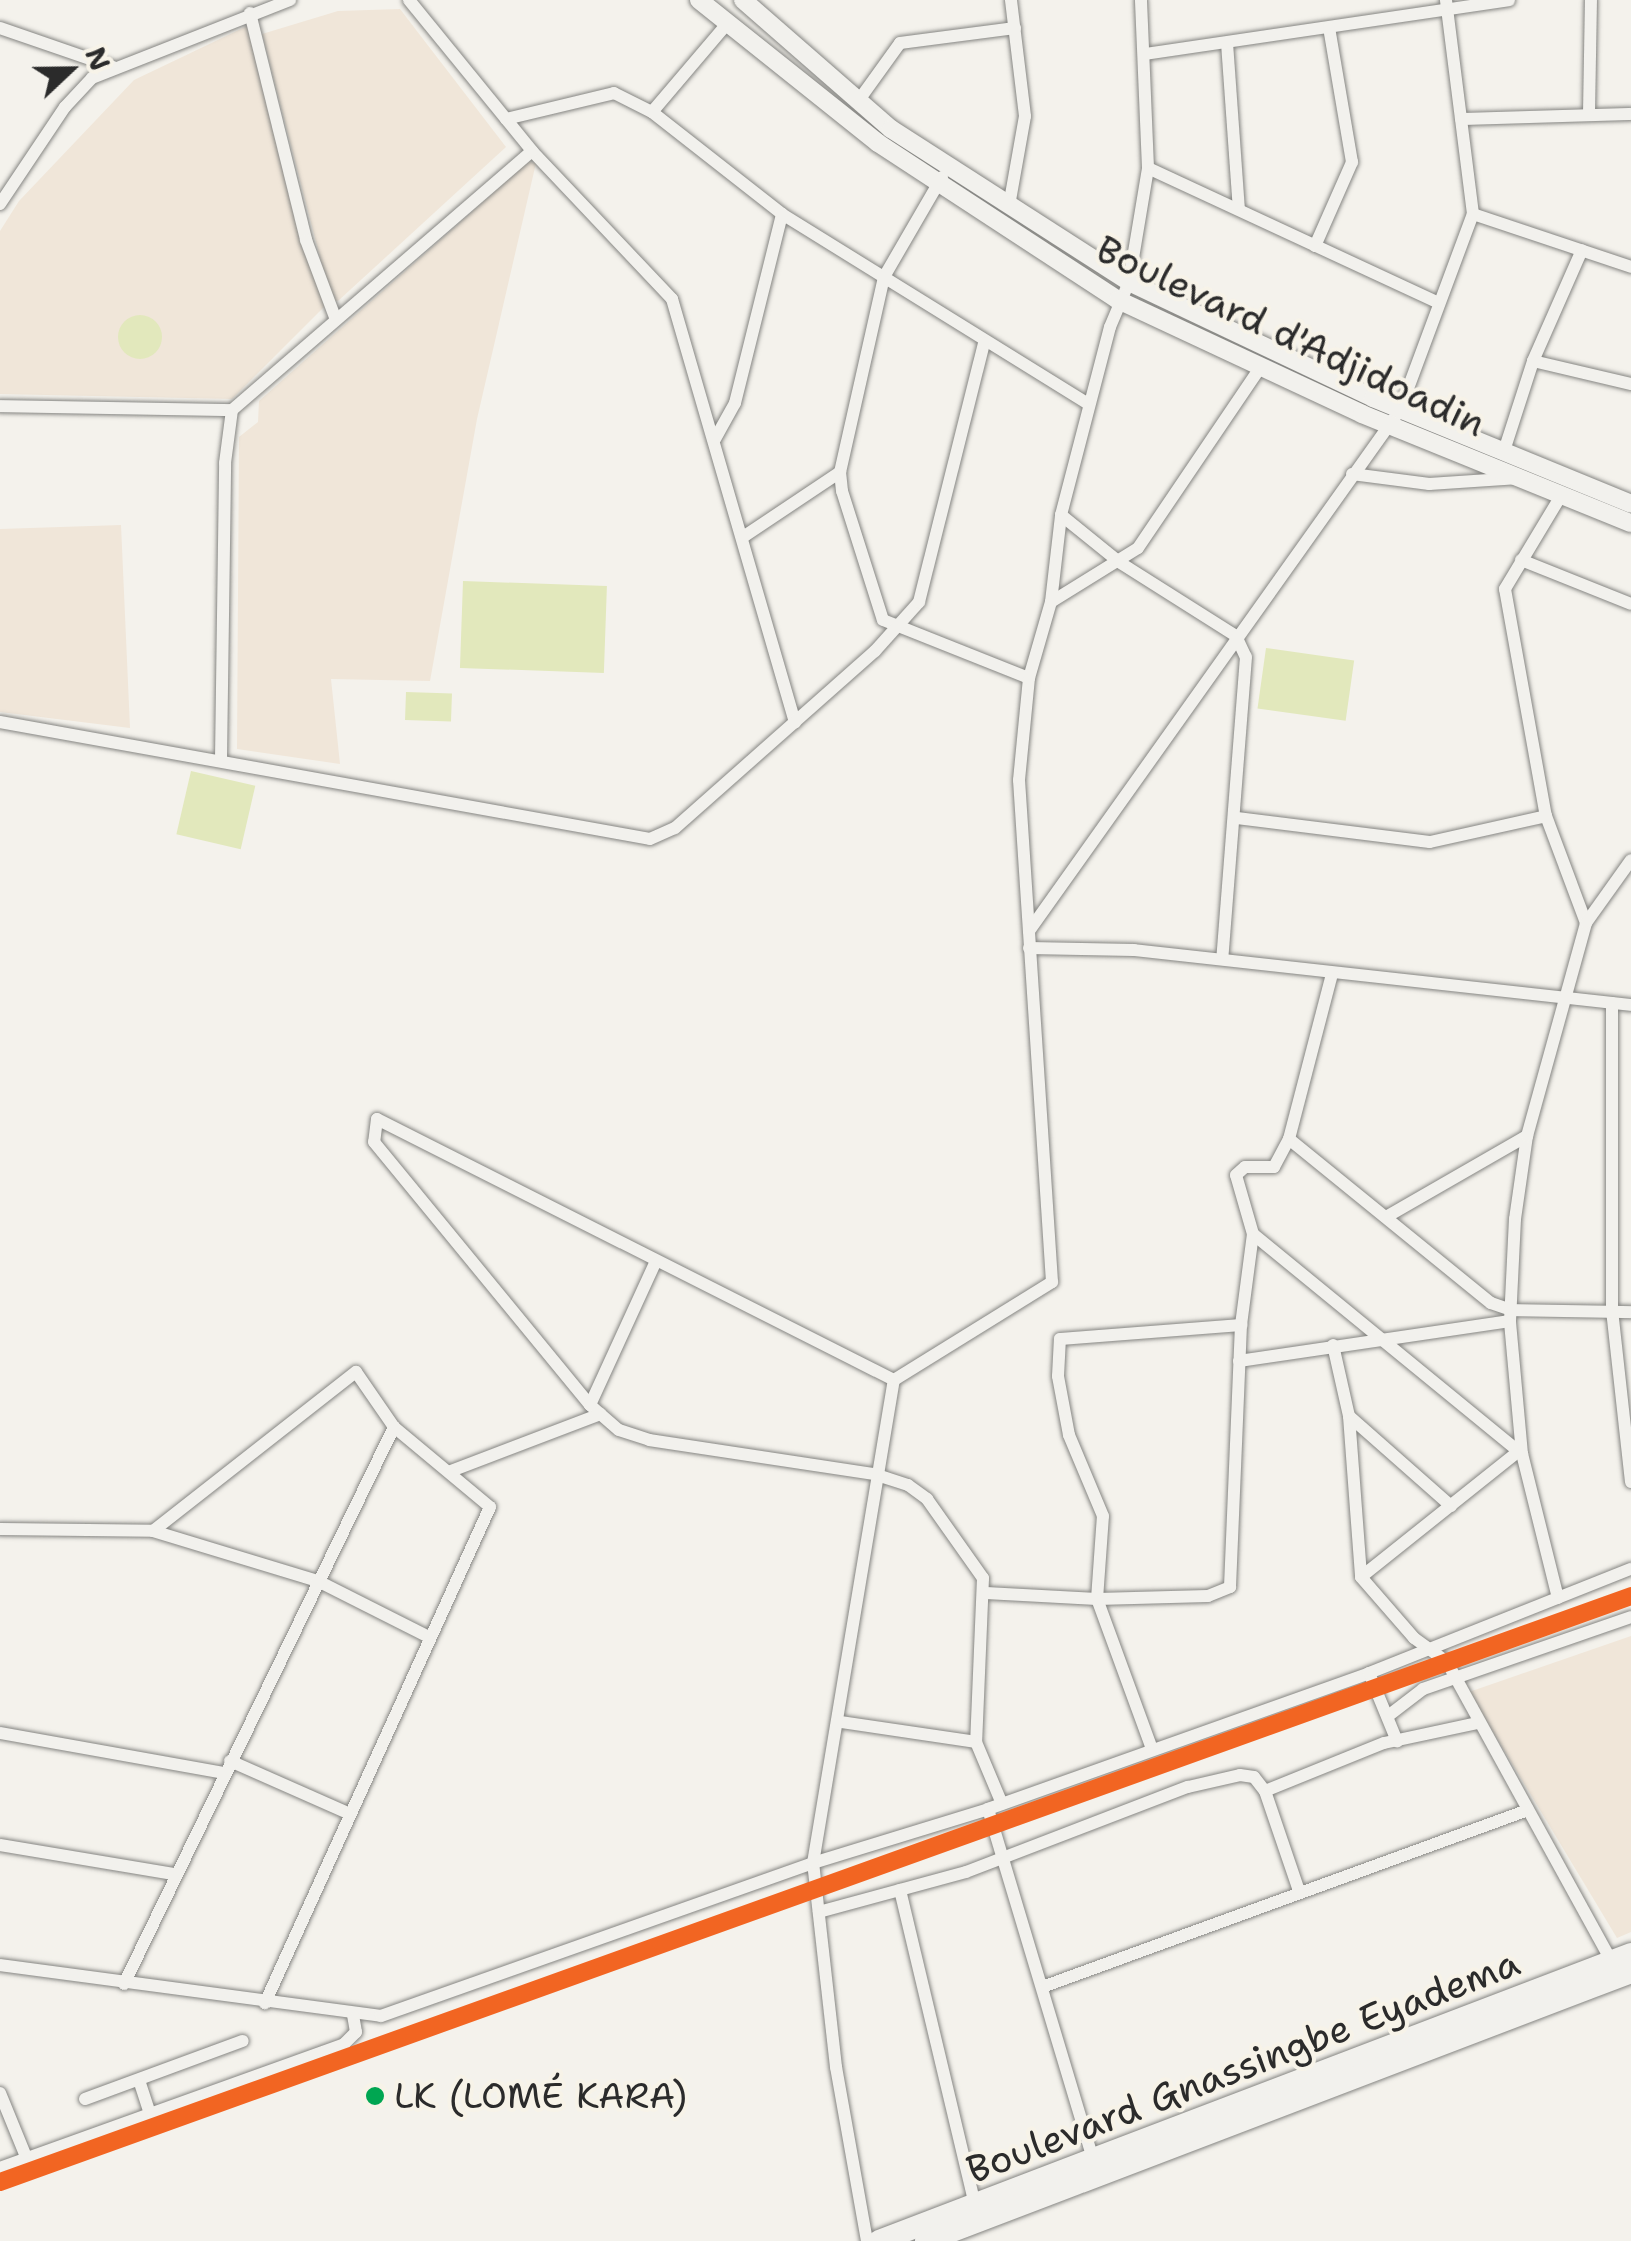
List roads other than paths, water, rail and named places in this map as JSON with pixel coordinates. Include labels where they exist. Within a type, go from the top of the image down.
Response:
[{"type":"highway","name":"Boulevard Gnassingbe Eyadema","points":[[880,2241],[1625,1963]]},
{"type":"highway","name":"Boulevard Gnassingbe Eyadema","points":[[926,2241],[1625,1963]]},
{"type":"main road","name":"Boulevard d'Adjidoadin","points":[[699,0],[726,24],[1118,300],[1262,366],[1394,417],[1504,452],[1631,504]]},
{"type":"main road","name":"Boulevard d'Adjidoadin","points":[[743,0],[943,175],[1009,206],[1129,282],[1394,417],[1522,478],[1631,523]]},
{"type":"street","points":[[0,204],[65,107],[113,67],[290,0]]},
{"type":"street","points":[[409,0],[532,151],[665,288],[715,439],[795,722]]},
{"type":"street","points":[[1009,206],[1024,116],[1011,0]]},
{"type":"street","points":[[867,2241],[836,2067],[813,1862],[840,1722],[874,1474],[894,1380],[1052,1282],[1019,780],[1029,678],[1051,602],[1060,515],[1118,300],[1129,282],[1148,168],[1141,0]]},
{"type":"street","points":[[1145,54],[1329,28],[1446,4],[1509,0]]},
{"type":"street","points":[[1589,113],[1592,0]]},
{"type":"street","points":[[1028,932],[1394,417],[1473,214],[1446,4]]},
{"type":"street","points":[[250,14],[304,234],[335,316]]},
{"type":"street","points":[[652,112],[726,24]]},
{"type":"street","points":[[0,28],[113,67]]},
{"type":"street","points":[[859,100],[900,43],[1014,28]]},
{"type":"street","points":[[1315,246],[1352,162],[1329,28]]},
{"type":"street","points":[[1227,43],[1239,209]]},
{"type":"street","points":[[506,119],[604,92],[652,112],[782,214],[1088,404]]},
{"type":"street","points":[[1461,119],[1631,114]]},
{"type":"street","points":[[220,759],[225,462],[232,410],[335,316],[532,151]]},
{"type":"street","points":[[1148,168],[1439,303]]},
{"type":"street","points":[[943,175],[884,277],[840,472],[877,608],[898,628],[1029,678]]},
{"type":"street","points":[[715,439],[735,403],[782,214]]},
{"type":"street","points":[[1473,214],[1631,267]]},
{"type":"street","points":[[1504,452],[1534,360],[1582,250]]},
{"type":"street","points":[[0,722],[650,839],[675,828],[795,722],[898,628],[925,592],[984,342]]},
{"type":"street","points":[[1534,360],[1605,383],[1631,384]]},
{"type":"street","points":[[1051,602],[1119,562],[1153,529],[1262,366]]},
{"type":"street","points":[[0,406],[232,410]]},
{"type":"street","points":[[742,537],[840,472]]},
{"type":"street","points":[[1352,474],[1429,484],[1522,478]]},
{"type":"street","points":[[1562,494],[1521,560],[1506,595],[1546,816],[1586,923]]},
{"type":"street","points":[[1060,515],[1119,562],[1236,636],[1248,664],[1238,818],[1222,959]]},
{"type":"street","points":[[1521,560],[1631,604]]},
{"type":"street","points":[[1238,818],[1430,842],[1546,816]]},
{"type":"street","points":[[1558,1598],[1519,1454],[1511,1316],[1527,1136],[1562,997],[1586,923],[1631,860]]},
{"type":"street","points":[[1029,948],[1222,959],[1631,1005]]},
{"type":"street","points":[[986,1593],[1097,1599],[1208,1596],[1230,1587],[1241,1324],[1253,1234],[1236,1175],[1244,1167],[1274,1167],[1289,1139],[1332,974]]},
{"type":"street","points":[[1612,1003],[1612,1310],[1631,1482]]},
{"type":"street","points":[[894,1380],[655,1263],[377,1118],[374,1142],[595,1410],[649,1440],[874,1474],[908,1485],[926,1499],[975,1565],[986,1593],[976,1742],[1093,2159]]},
{"type":"street","points":[[1386,1217],[1527,1136]]},
{"type":"street","points":[[1289,1139],[1511,1316]]},
{"type":"street","points":[[1612,1212],[1631,1215]]},
{"type":"street","points":[[1253,1234],[1519,1454]]},
{"type":"street","points":[[451,1470],[595,1410],[655,1263]]},
{"type":"street","points":[[1239,1361],[1511,1316],[1631,1312]]},
{"type":"street","points":[[1152,1749],[1097,1599],[1103,1516],[1069,1434],[1058,1376],[1061,1336],[1241,1324]]},
{"type":"street","points":[[1333,1345],[1349,1416],[1361,1577],[1414,1638],[1432,1648],[1454,1676],[1528,1810],[1625,1963]]},
{"type":"street","points":[[152,1531],[356,1372],[394,1426],[451,1470],[490,1511],[348,1813],[265,2003]]},
{"type":"street","points":[[1349,1416],[1450,1506]]},
{"type":"street","points":[[124,1984],[394,1426]]},
{"type":"street","points":[[1361,1577],[1519,1454]]},
{"type":"street","points":[[0,1528],[152,1531],[318,1581],[429,1636]]},
{"type":"street","points":[[0,1965],[353,2016],[409,2007],[813,1862],[995,1807],[1369,1673],[1631,1569]]},
{"type":"street","points":[[1388,1716],[1423,1689],[1454,1676],[1631,1617]]},
{"type":"street","points":[[1369,1673],[1397,1740]]},
{"type":"street","points":[[840,1722],[976,1742]]},
{"type":"street","points":[[1265,1790],[1397,1740],[1476,1722]]},
{"type":"street","points":[[0,1733],[227,1767],[348,1813]]},
{"type":"street","points":[[818,1912],[1008,1858],[1188,1787],[1246,1774],[1265,1790],[1299,1891]]},
{"type":"street","points":[[1045,1986],[1528,1810]]},
{"type":"street","points":[[0,1845],[174,1874]]},
{"type":"street","points":[[900,1890],[975,2206]]},
{"type":"street","points":[[0,2168],[344,2044],[356,2032],[353,2016]]},
{"type":"street","points":[[85,2099],[243,2041]]},
{"type":"street","points":[[138,2080],[152,2116]]},
{"type":"street","points":[[0,2093],[27,2158]]},
{"type":"place","name":"LK (LOMÉ KARA)","points":[[375,2096]]}]
